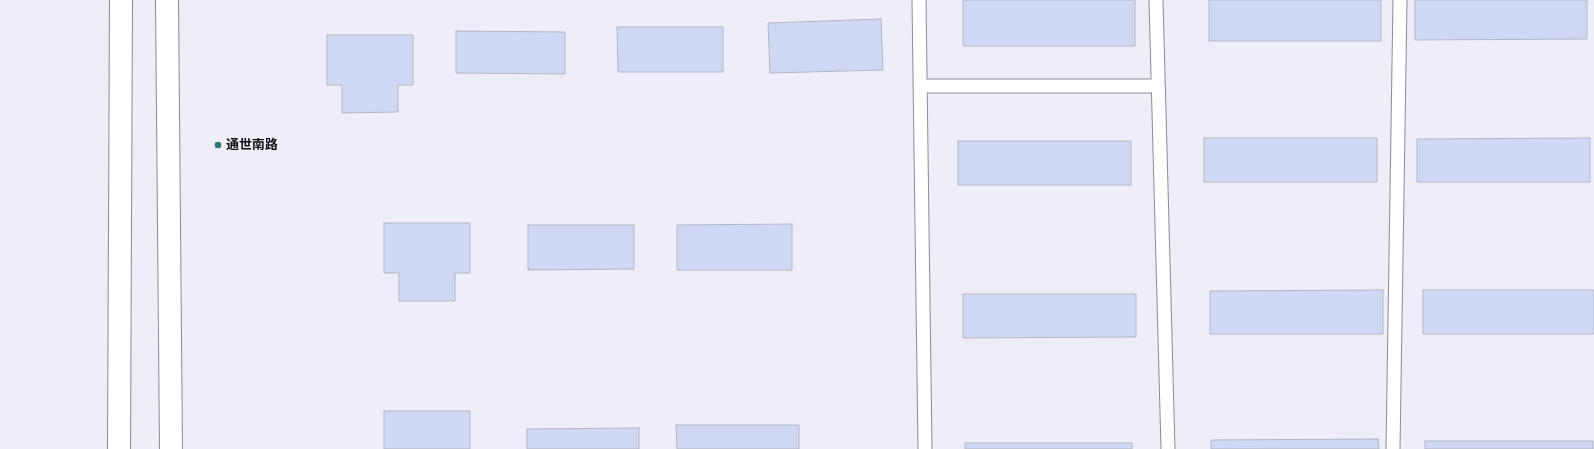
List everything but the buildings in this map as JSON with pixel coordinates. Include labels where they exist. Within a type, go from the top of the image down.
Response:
[{"type":"main road","points":[[119,449],[121,0]]},
{"type":"main road","points":[[167,0],[171,449]]},
{"type":"lane","points":[[919,0],[925,449]]},
{"type":"lane","points":[[1156,0],[1168,449]]},
{"type":"lane","points":[[1393,449],[1400,0]]},
{"type":"lane","points":[[920,86],[1158,86]]},
{"type":"place","name":"通世南路","points":[[218,145]]}]
